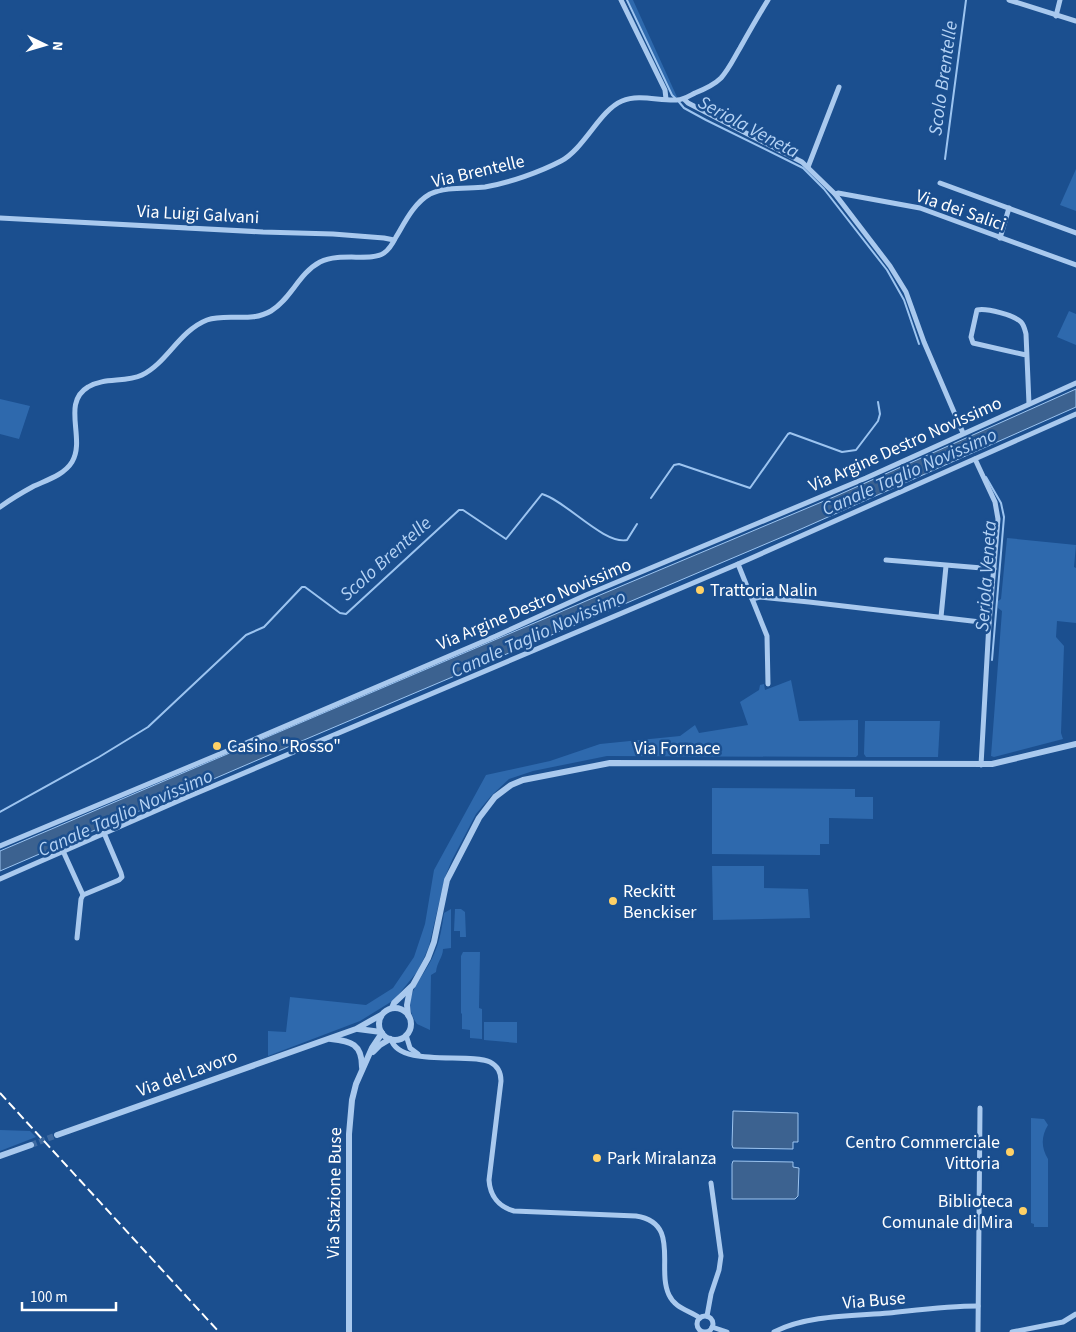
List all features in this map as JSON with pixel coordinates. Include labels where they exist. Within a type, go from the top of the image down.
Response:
[{"type":"street","points":[[621,0],[663,86],[666,99]]},
{"type":"street","name":"Via Brentelle","points":[[0,507],[58,474],[70,464],[74,458],[77,446],[75,406],[79,396],[86,388],[102,382],[142,375],[150,370],[186,333],[199,324],[216,318],[254,317],[265,314],[280,304],[307,271],[317,264],[340,256],[379,256],[388,250],[417,205],[430,195],[446,190],[490,186],[524,176],[560,162],[573,152],[618,103],[631,99],[682,99],[710,86],[721,77],[768,0]]},
{"type":"street","points":[[1009,0],[1076,21]]},
{"type":"street","points":[[1027,6],[1029,0]]},
{"type":"street","points":[[1056,16],[1060,0]]},
{"type":"street","points":[[808,166],[840,87]]},
{"type":"street","points":[[682,99],[790,154],[808,166],[835,194],[890,266],[906,292],[924,342],[963,434]]},
{"type":"street","points":[[940,183],[1076,233]]},
{"type":"street","name":"Via dei Salici","points":[[835,194],[838,192],[920,208],[1076,265]]},
{"type":"street","points":[[1000,238],[1009,208]]},
{"type":"street","name":"Via Luigi Galvani","points":[[0,218],[333,234],[394,240]]},
{"type":"street","points":[[1026,355],[972,343],[971,336],[977,310],[982,309],[1008,315],[1023,324],[1026,334],[1029,404]]},
{"type":"street","name":"Via Argine Destro Novissimo","points":[[0,846],[496,636],[586,595],[859,481],[1076,383]]},
{"type":"street","points":[[0,879],[738,564],[1076,414]]},
{"type":"street","points":[[1051,426],[1054,432]]},
{"type":"street","points":[[975,459],[996,507],[998,525],[989,623],[981,765]]},
{"type":"street","points":[[886,560],[994,569]]},
{"type":"street","points":[[738,564],[766,636],[768,684]]},
{"type":"street","points":[[941,617],[946,566]]},
{"type":"street","points":[[752,599],[760,597],[989,623]]},
{"type":"street","name":"Via Fornace","points":[[392,1008],[394,1003],[410,989],[422,972],[431,950],[447,880],[479,818],[495,797],[511,785],[523,780],[610,763],[981,765],[998,763],[1076,744]]},
{"type":"street","points":[[77,938],[83,894],[119,880],[122,876],[104,833]]},
{"type":"street","points":[[63,851],[83,894]]},
{"type":"street","name":"Via Fornace","points":[[408,1016],[407,1005],[410,989]]},
{"type":"street","points":[[391,1039],[398,1039],[406,1035],[410,1026],[408,1016],[401,1009],[392,1008],[381,1015],[379,1024],[381,1032],[391,1039],[401,1051],[412,1055],[486,1060],[493,1063],[498,1069],[501,1081],[489,1180],[491,1193],[499,1203],[514,1211],[636,1216],[649,1220],[658,1228],[664,1240],[668,1294],[679,1307],[700,1318],[707,1316],[712,1319],[712,1327],[708,1331],[700,1331],[697,1324],[700,1318]]},
{"type":"street","name":"Via del Lavoro","points":[[58,1135],[356,1029],[381,1015]]},
{"type":"street","name":"Via del Lavoro","points":[[356,1029],[381,1032]]},
{"type":"street","name":"Via Stazione Buse","points":[[348,1332],[349,1134],[352,1100],[356,1084],[381,1032]]},
{"type":"street","points":[[406,1035],[410,1048],[420,1055]]},
{"type":"street","name":"Via del Lavoro","points":[[327,1039],[345,1040],[354,1044],[362,1057],[362,1070]]},
{"type":"street","name":"Via Stazione Buse","points":[[369,1057],[377,1048],[391,1039]]},
{"type":"street","points":[[978,1332],[980,1108]]},
{"type":"street","points":[[0,1156],[31,1145]]},
{"type":"street","points":[[707,1316],[721,1256],[711,1182]]},
{"type":"street","name":"Via Buse","points":[[774,1332],[794,1324],[833,1318],[946,1307],[978,1306]]},
{"type":"street","points":[[1012,1332],[1063,1322],[1076,1314]]},
{"type":"street","points":[[712,1327],[727,1332]]},
{"type":"shaded area","points":[[628,0],[633,0],[677,97],[674,97]]},
{"type":"shaded area","points":[[1076,169],[1076,211],[1060,205]]},
{"type":"shaded area","points":[[1069,311],[1076,314],[1076,345],[1057,337]]},
{"type":"shaded area","points":[[0,399],[30,406],[19,439],[0,434]]},
{"type":"shaded area","points":[[1007,538],[1076,545],[1074,567],[1076,568],[1076,623],[1057,621],[1056,637],[1064,646],[1061,733],[1063,739],[994,757],[991,756],[1002,611],[998,608],[998,601],[1001,599]]},
{"type":"shaded area","points":[[791,680],[799,721],[858,720],[858,755],[856,757],[607,756],[533,771],[509,779],[476,814],[452,860],[445,877],[429,946],[417,972],[394,1000],[360,1021],[268,1056],[268,1031],[286,1032],[290,997],[366,1005],[393,988],[414,957],[425,924],[434,870],[486,775],[550,761],[600,744],[680,736],[695,725],[699,733],[748,725],[740,702],[759,690],[760,685],[764,684],[765,690]]},
{"type":"shaded area","points":[[865,721],[940,721],[938,757],[866,757],[864,754]]},
{"type":"shaded area","points":[[712,788],[855,789],[855,797],[873,797],[873,819],[829,818],[829,844],[820,844],[820,855],[712,854]]},
{"type":"shaded area","points":[[712,866],[764,866],[764,888],[808,889],[810,918],[713,920]]},
{"type":"shaded area","points":[[451,909],[451,948],[443,949],[436,972],[431,975],[430,1030],[417,1024],[410,1005],[411,997],[436,949],[444,913]]},
{"type":"shaded area","points":[[455,909],[461,909],[465,912],[466,937],[460,937],[460,931],[454,931]]},
{"type":"shaded area","points":[[463,952],[480,952],[479,1008],[482,1009],[482,1039],[470,1038],[470,1030],[462,1029],[461,956]]},
{"type":"shaded area","points":[[484,1022],[517,1022],[517,1043],[484,1040]]},
{"type":"shaded area","points":[[1031,1118],[1044,1119],[1048,1125],[1044,1133],[1043,1142],[1044,1151],[1048,1159],[1048,1227],[1034,1227],[1034,1224],[1031,1223]]},
{"type":"shaded area","points":[[0,1130],[30,1131],[36,1137],[0,1151]]},
{"type":"water","name":"Canale Taglio Novissimo","points":[[1076,389],[1076,407],[801,529],[0,871],[0,851],[836,496]]},
{"type":"water","points":[[733,1111],[798,1113],[798,1142],[793,1142],[793,1149],[733,1148]]},
{"type":"water","points":[[733,1161],[793,1162],[793,1167],[799,1168],[798,1196],[795,1199],[732,1199]]},
{"type":"waterway","name":"Seriola Veneta","points":[[627,0],[675,98]]},
{"type":"waterway","name":"Scolo Brentelle","points":[[945,159],[966,0]]},
{"type":"waterway","name":"Seriola Veneta","points":[[679,102],[684,108],[706,120],[803,168],[824,189],[887,270],[904,300],[919,344]]},
{"type":"waterway","name":"Scolo Brentelle","points":[[651,498],[674,465],[679,464],[750,488],[790,433],[842,452],[856,450],[878,421],[880,414],[878,402]]},
{"type":"waterway","name":"Seriola Veneta","points":[[986,477],[1001,503],[1004,517],[992,660]]},
{"type":"waterway","name":"Scolo Brentelle","points":[[0,812],[99,757],[148,727],[246,635],[264,627],[302,587],[305,587],[340,613],[346,614],[459,510],[463,510],[506,539],[542,494],[562,504],[607,536],[618,540],[627,540],[637,524]]},
{"type":"tunnel","points":[[31,1145],[57,1135]]},
{"type":"railway","points":[[0,1093],[219,1332]]},
{"type":"place","name":"Trattoria Nalin","points":[[700,590]]},
{"type":"place","name":"Casino \"Rosso\"","points":[[217,746]]},
{"type":"place","name":"Reckitt Benckiser","points":[[613,901]]},
{"type":"place","name":"Centro Commerciale Vittoria","points":[[1010,1152]]},
{"type":"place","name":"Park Miralanza","points":[[597,1158]]},
{"type":"place","name":"Biblioteca Comunale di Mira","points":[[1023,1211]]}]
